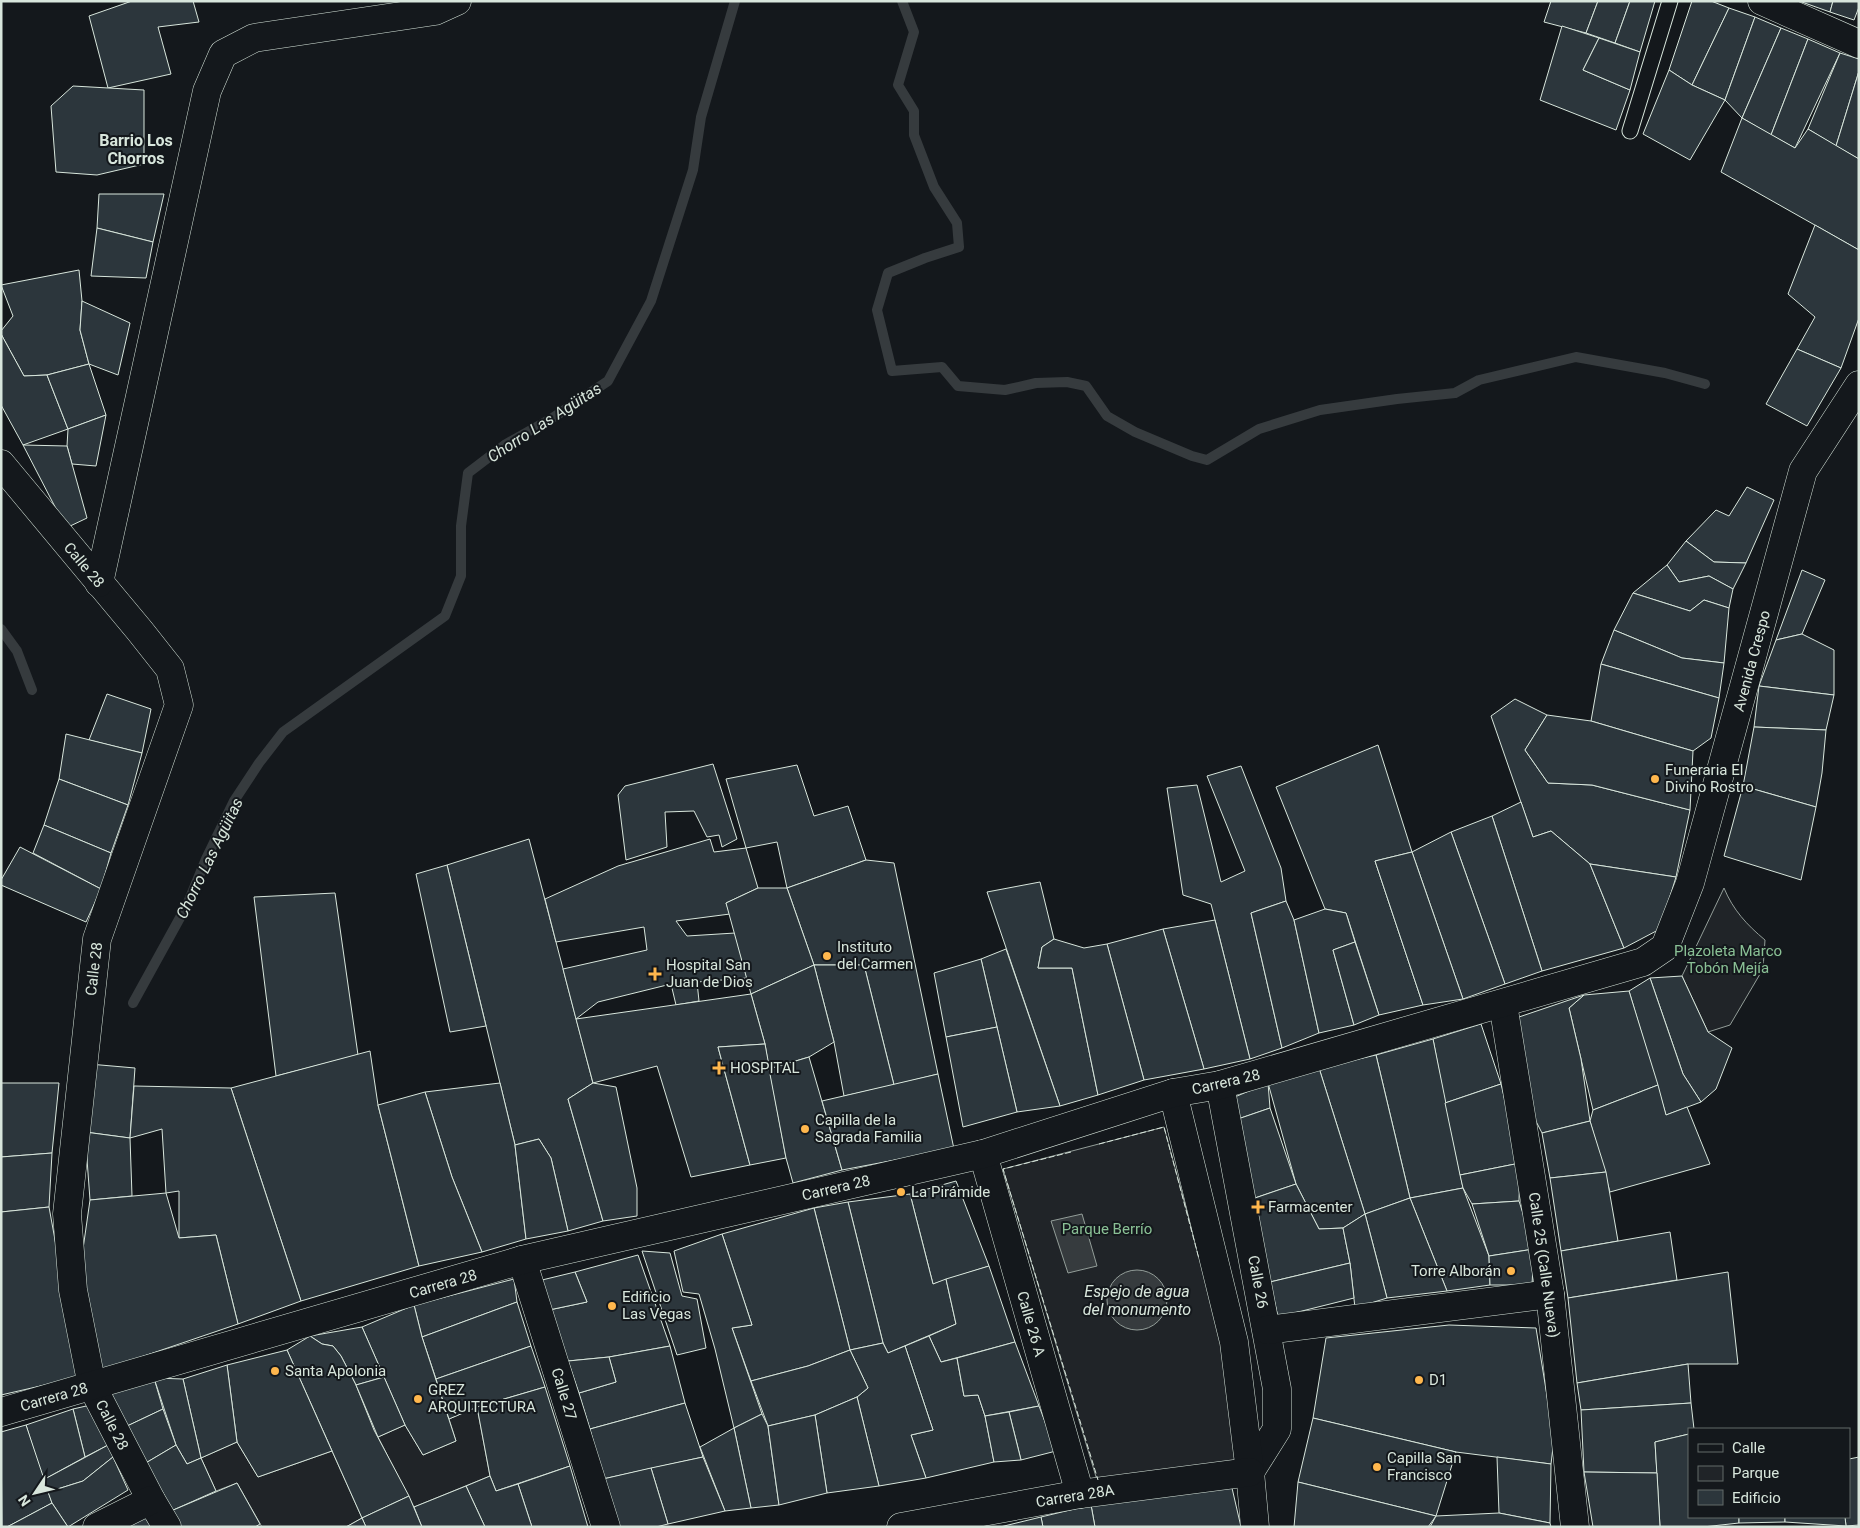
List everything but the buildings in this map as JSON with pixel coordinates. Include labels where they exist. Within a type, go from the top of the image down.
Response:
[{"type":"street","points":[[99,583],[207,91],[222,54],[254,38],[435,12],[457,1]]},
{"type":"street","points":[[1762,1],[1859,44]]},
{"type":"street","name":"Avenida Crespo","points":[[1665,947],[1690,883],[1803,471],[1859,385]]},
{"type":"street","name":"Calle 28","points":[[1,464],[170,669],[179,705],[97,939],[67,1214],[73,1290],[92,1386],[167,1527]]},
{"type":"street","name":"Carrera 28","points":[[1,1412],[522,1260],[983,1154],[1173,1093],[1220,1086],[1643,962],[1665,947]]},
{"type":"street","name":"Calle 25 (Calle Nueva)","points":[[1503,1004],[1550,1294],[1575,1527]]},
{"type":"street","name":"Calle 26","points":[[1220,1086],[1277,1389],[1277,1429],[1250,1472]]},
{"type":"street","points":[[1173,1093],[1234,1342],[1255,1527]]},
{"type":"street","name":"Calle 26 A","points":[[983,1154],[1080,1494]]},
{"type":"street","name":"Calle 27","points":[[522,1260],[606,1527]]},
{"type":"street","points":[[1267,1330],[1550,1294]]},
{"type":"street","name":"Carrera 28A","points":[[901,1527],[1080,1494],[1250,1472]]},
{"type":"street","points":[[98,1527],[151,1500]]},
{"type":"lane","points":[[1630,131],[1670,1]]},
{"type":"green space","name":"Plazoleta Marco Tobón Mejía","points":[[1724,888],[1741,917],[1765,940],[1763,969],[1730,1025],[1708,1032],[1682,976]]},
{"type":"green space","name":"Parque Berrío","points":[[1164,1127],[1220,1334],[1245,1465],[1097,1480],[1003,1169]]},
{"type":"green space","points":[[477,1407],[490,1476],[414,1507],[378,1437],[405,1425],[423,1455],[456,1441],[449,1419]]},
{"type":"green space","points":[[237,1442],[258,1477],[332,1451],[362,1518],[346,1527],[262,1527],[237,1483],[216,1491],[201,1458]]},
{"type":"water","points":[[1082,1214],[1097,1266],[1068,1273],[1051,1221]]},
{"type":"water","name":"Espejo de agua del monumento","points":[[1137,1270],[1154,1275],[1162,1283],[1167,1300],[1162,1317],[1154,1325],[1137,1330],[1120,1325],[1112,1317],[1107,1300],[1112,1283],[1120,1275]]},
{"type":"waterway","name":"Chorro Las Agüitas","points":[[133,1003],[187,905],[206,859],[234,801],[259,763],[283,732],[445,616],[461,576],[461,526],[468,473],[506,444],[554,417],[608,381],[651,301],[693,170],[701,117],[735,1]]},
{"type":"waterway","points":[[902,1],[914,32],[898,85],[914,111],[914,135],[934,187],[957,223],[959,247],[888,273],[877,310],[892,371],[942,367],[958,386],[1005,390],[1036,383],[1067,382],[1086,386],[1107,416],[1135,432],[1192,456],[1207,460],[1259,429],[1320,410],[1455,393],[1479,380],[1576,357],[1665,373],[1705,384]]},
{"type":"waterway","points":[[1,629],[17,651],[32,690]]},
{"type":"fence","points":[[1099,1144],[1164,1127],[1199,1259]]},
{"type":"fence","points":[[1071,1152],[1003,1169],[1098,1480]]},
{"type":"place","name":"Funeraria El Divino Rostro","points":[[1655,779]]},
{"type":"place","name":"Instituto del Carmen","points":[[827,956]]},
{"type":"place","name":"Hospital San Juan de Dios","points":[[655,974]]},
{"type":"place","name":"HOSPITAL","points":[[719,1068]]},
{"type":"place","name":"Capilla de la Sagrada Familia","points":[[805,1129]]},
{"type":"place","name":"La Pirámide","points":[[901,1192]]},
{"type":"place","name":"Farmacenter","points":[[1258,1207]]},
{"type":"place","name":"Torre Alborán","points":[[1511,1271]]},
{"type":"place","name":"Edificio Las Vegas","points":[[612,1306]]},
{"type":"place","name":"Santa Apolonia","points":[[275,1371]]},
{"type":"place","name":"D1","points":[[1419,1380]]},
{"type":"place","name":"GREZ ARQUITECTURA","points":[[418,1399]]},
{"type":"place","name":"Capilla San Francisco","points":[[1377,1467]]},
{"type":"district","name":"Barrio Los Chorros","points":[[136,149]]}]
